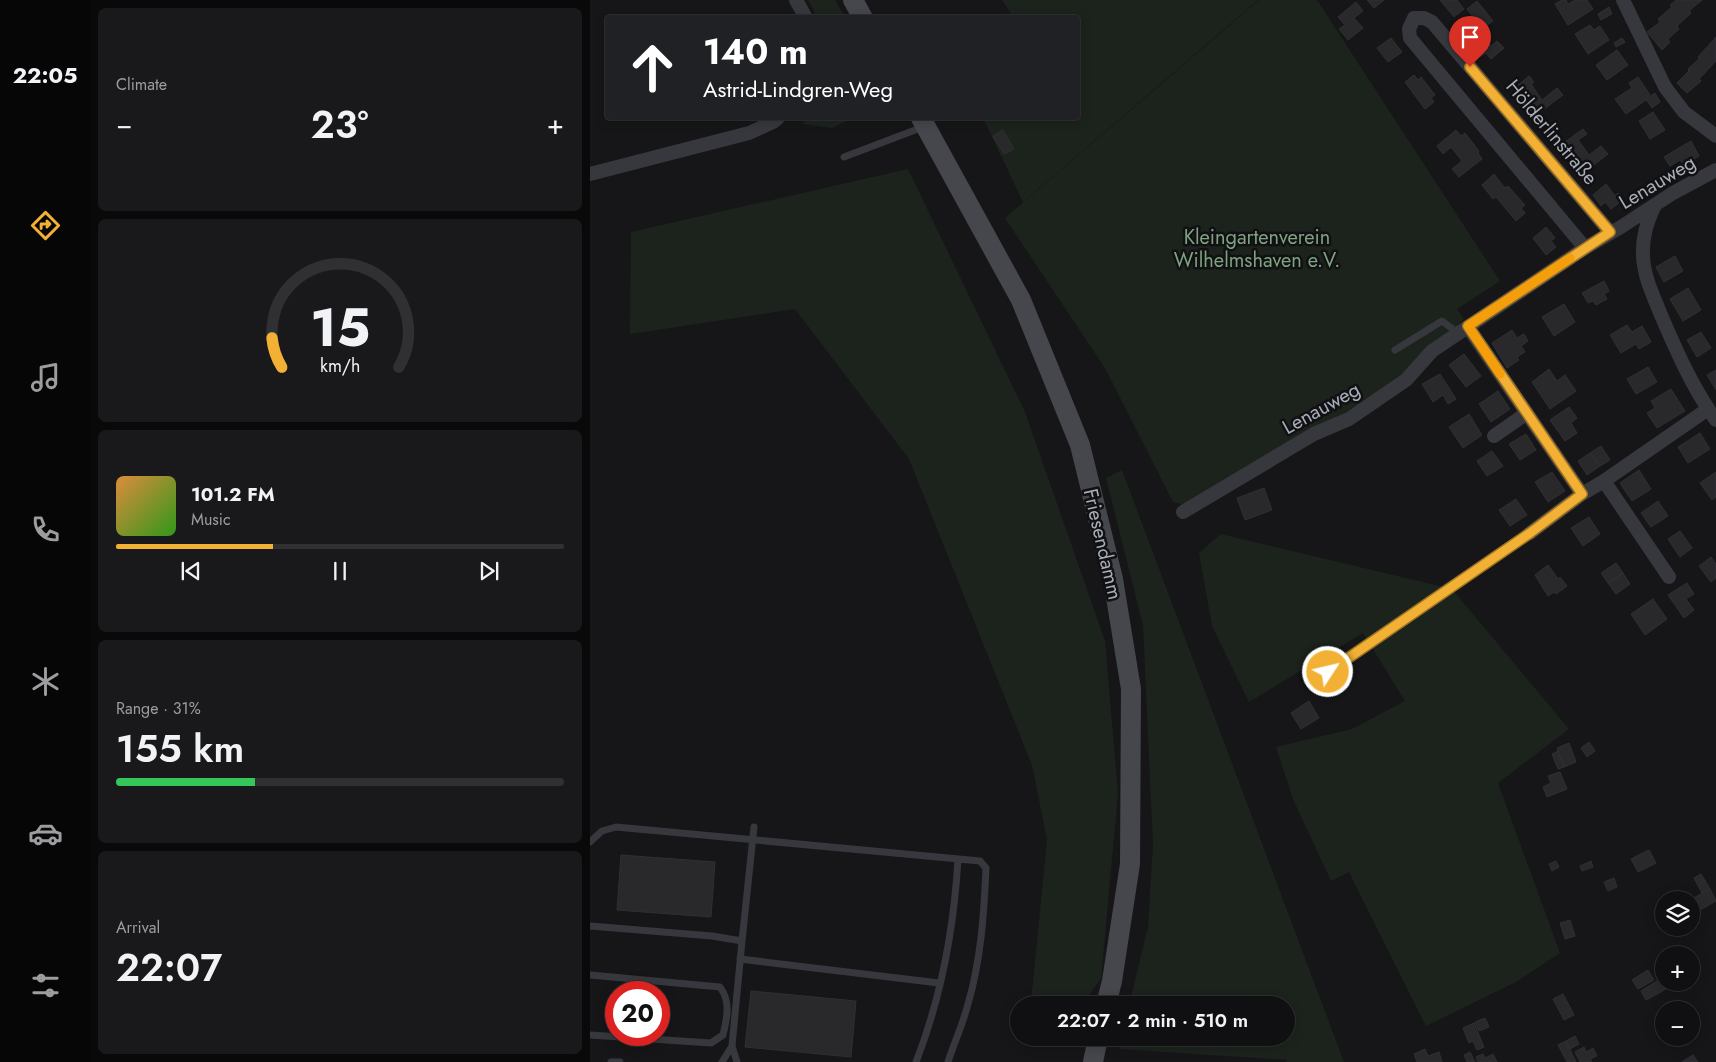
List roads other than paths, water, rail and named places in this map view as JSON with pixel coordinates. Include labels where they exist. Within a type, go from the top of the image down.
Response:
[{"type":"main road","points":[[853,0],[861,15]]},
{"type":"main road","name":"Friesendamm","points":[[923,122],[1024,309],[1080,445],[1113,579],[1130,689],[1130,864],[1108,996]]},
{"type":"main road","points":[[1093,1062],[1096,1046]]},
{"type":"street","points":[[796,0],[804,15]]},
{"type":"street","points":[[1623,0],[1665,87],[1684,112],[1716,136]]},
{"type":"street","name":"Hölderlinstraße","points":[[1585,248],[1410,38],[1409,29],[1414,18],[1424,18],[1432,22],[1616,230]]},
{"type":"street","points":[[590,174],[748,133],[776,120]]},
{"type":"street","name":"Lenauweg","points":[[1183,512],[1314,434],[1349,419],[1406,380],[1432,351],[1585,248],[1716,170]]},
{"type":"street","points":[[1530,533],[1582,494],[1712,414],[1675,348],[1646,278],[1643,241],[1647,223],[1656,204]]},
{"type":"street","points":[[1616,230],[1635,235],[1643,257]]},
{"type":"street","points":[[1463,330],[1527,413],[1582,494]]},
{"type":"street","points":[[1494,436],[1527,413]]},
{"type":"street","points":[[1604,481],[1669,578]]},
{"type":"lane","points":[[844,157],[923,122]]},
{"type":"lane","points":[[1395,350],[1442,321],[1463,330]]},
{"type":"lane","points":[[1328,672],[1530,533]]},
{"type":"lane","points":[[590,842],[602,831],[616,827],[980,860],[986,868],[984,908],[977,962],[968,1004],[948,1062]]},
{"type":"lane","points":[[737,1062],[732,1046],[754,827]]},
{"type":"lane","points":[[916,1062],[936,1001],[952,919],[958,859]]},
{"type":"lane","points":[[590,926],[712,936],[742,941]]},
{"type":"lane","points":[[740,959],[939,983]]},
{"type":"lane","points":[[590,975],[720,987],[726,995],[728,1008],[723,1035],[710,1043],[590,1035]]},
{"type":"lane","points":[[722,1062],[732,1046]]},
{"type":"lane","points":[[611,1062],[620,1062]]},
{"type":"park label","name":"Kleingartenverein Wilhelmshaven e.V.","points":[[1257,248]]}]
